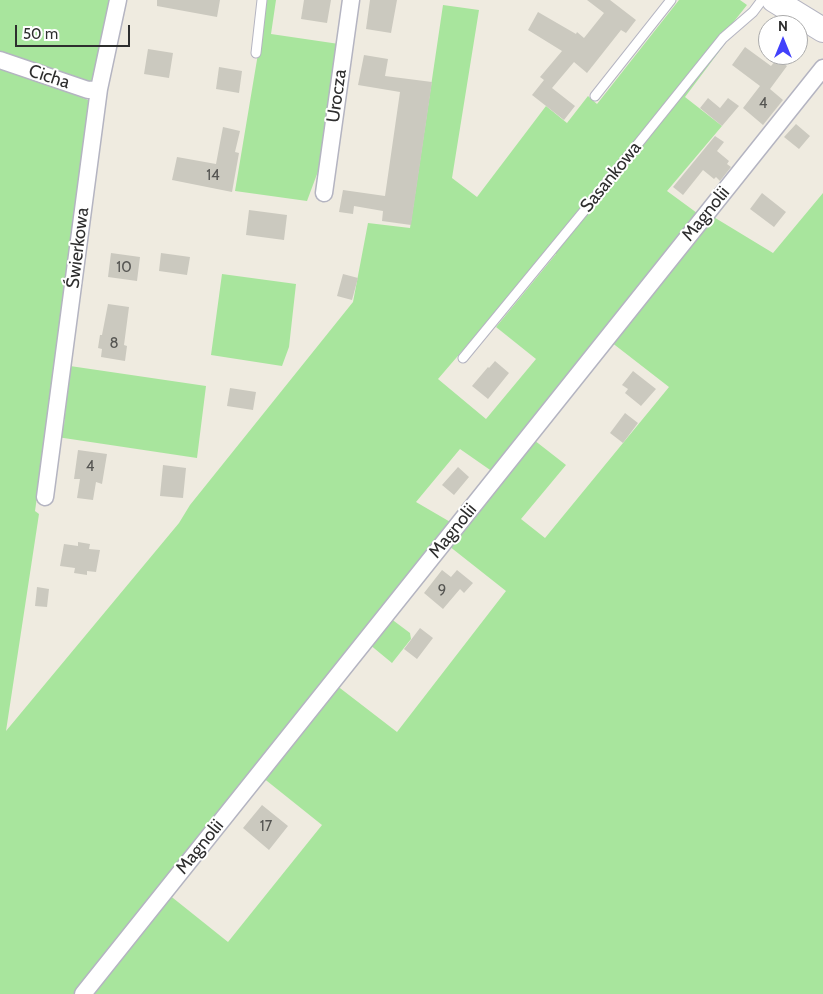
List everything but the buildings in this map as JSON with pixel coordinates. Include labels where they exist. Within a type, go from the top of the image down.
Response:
[{"type":"main road","points":[[774,0],[823,30]]},
{"type":"street","name":"Świerkowa","points":[[45,497],[99,90],[118,0]]},
{"type":"street","name":"Urocza","points":[[324,193],[351,0]]},
{"type":"street","name":"Cicha","points":[[0,60],[88,90],[99,90]]},
{"type":"street","name":"Magnolii","points":[[83,994],[823,68]]},
{"type":"lane","points":[[256,53],[262,0]]},
{"type":"lane","points":[[595,96],[671,0]]},
{"type":"lane","name":"Sasankowa","points":[[463,358],[723,38],[753,12],[762,0]]},
{"type":"green space","points":[[0,0],[111,0],[100,72],[88,85],[0,56]]},
{"type":"green space","points":[[267,0],[276,0],[271,34],[339,44],[323,158],[307,201],[235,191]]},
{"type":"green space","points":[[679,0],[740,0],[747,5],[728,29],[733,33],[685,97],[722,126],[667,191],[697,213],[493,472],[460,449],[416,502],[452,523],[78,994],[0,994],[0,65],[93,102],[35,511],[39,514],[6,731],[179,523],[190,505],[353,302],[368,223],[410,228],[443,5],[479,10],[452,178],[477,197],[546,106],[567,123],[588,96],[597,104]],"holes":[[[549,250],[556,254],[496,327],[536,359],[486,419],[438,379]]]},
{"type":"green space","points":[[823,193],[823,994],[87,994],[168,894],[228,942],[322,825],[262,777],[336,685],[397,732],[506,591],[449,546],[534,440],[566,465],[521,519],[545,538],[669,387],[611,342],[712,216],[773,253]]},
{"type":"green space","points":[[222,274],[296,284],[289,347],[282,366],[211,355]]},
{"type":"green space","points":[[70,366],[206,386],[197,458],[57,437],[58,430],[64,425]]},
{"type":"green space","points":[[390,618],[410,633],[411,639],[392,663],[369,644]]}]
